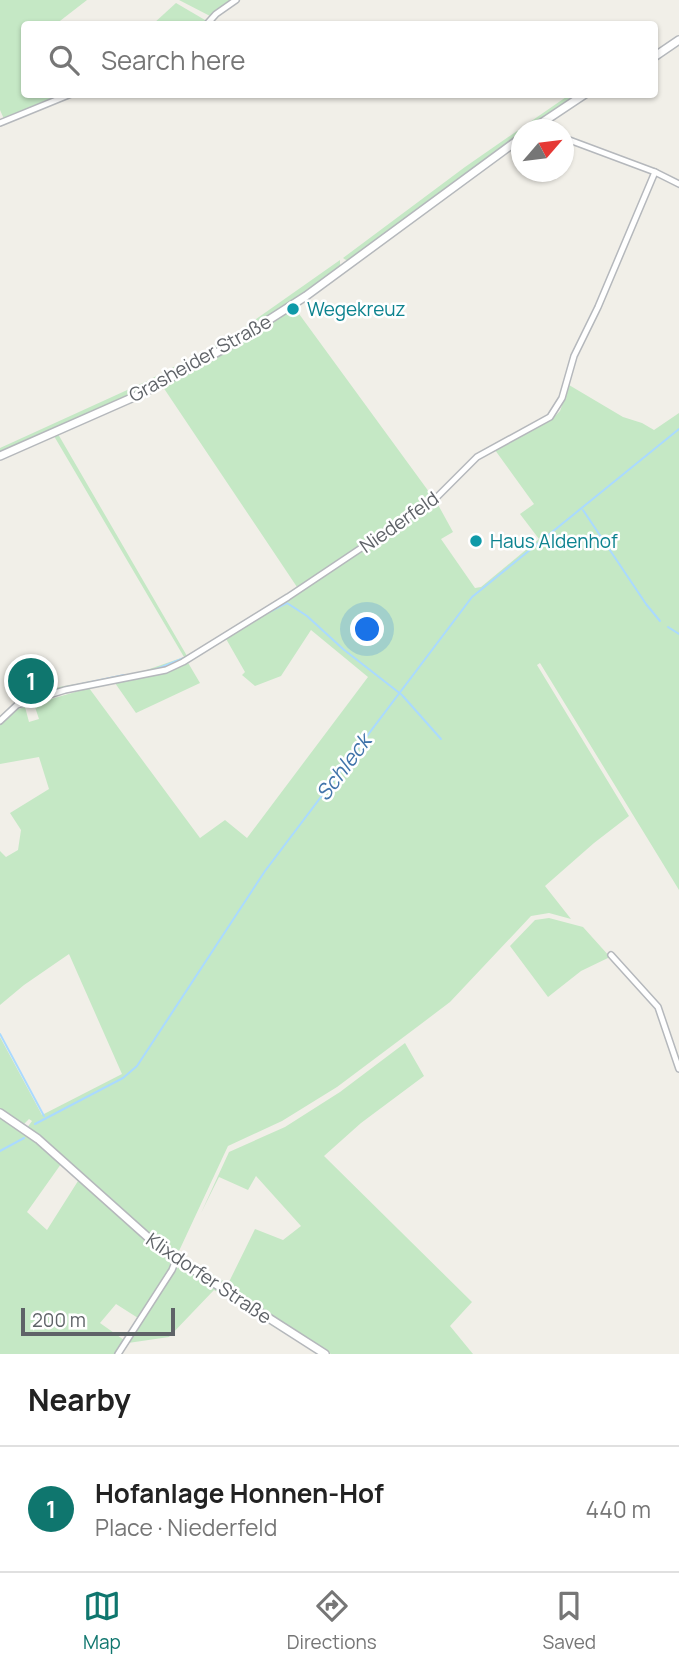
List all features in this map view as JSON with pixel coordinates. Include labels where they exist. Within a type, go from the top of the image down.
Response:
[{"type":"street","points":[[209,21],[216,13],[236,0]]},
{"type":"street","points":[[658,54],[679,40]]},
{"type":"street","points":[[0,123],[61,98]]},
{"type":"street","points":[[545,119],[579,98]]},
{"type":"street","points":[[574,142],[655,172],[679,184]]},
{"type":"street","name":"Grasheider Straße","points":[[0,456],[143,393],[225,348],[306,296],[511,144]]},
{"type":"street","name":"Niederfeld","points":[[0,721],[17,705],[65,691],[166,670],[183,662],[288,597],[436,498],[477,457],[550,417],[562,398],[575,356],[655,172]]},
{"type":"street","points":[[611,955],[658,1007],[679,1069]]},
{"type":"street","name":"Klixdorfer Straße","points":[[0,1112],[38,1139],[176,1260],[324,1354]]},
{"type":"street","points":[[118,1354],[176,1260]]},
{"type":"green space","points":[[0,0],[87,0],[60,21],[21,21],[21,98],[58,98],[4,119],[0,110]]},
{"type":"green space","points":[[179,0],[232,0],[210,16]]},
{"type":"green space","points":[[176,3],[205,21],[156,21]]},
{"type":"green space","points":[[565,98],[575,98],[543,119],[534,119]]},
{"type":"green space","points":[[511,135],[511,141],[349,262],[343,258]]},
{"type":"green space","points":[[340,260],[340,268],[264,322],[150,387],[0,453],[0,448],[147,381],[229,338]]},
{"type":"green space","points":[[294,307],[432,496],[423,505],[297,587],[163,387],[79,424],[129,401]]},
{"type":"green space","points":[[569,385],[623,417],[654,430],[679,413],[679,890],[540,663],[537,665],[629,816],[545,886],[571,919],[549,913],[531,916],[450,1002],[337,1087],[282,1121],[228,1146],[179,1251],[173,1255],[57,1159],[173,1261],[172,1265],[138,1318],[116,1304],[100,1323],[124,1340],[115,1354],[0,1354],[0,1116],[24,1132],[32,1121],[29,1119],[23,1125],[0,1109],[0,1037],[42,1115],[122,1074],[69,954],[0,1005],[0,851],[6,857],[18,850],[21,830],[10,813],[49,789],[39,757],[0,764],[0,724],[15,710],[25,707],[29,722],[39,719],[34,704],[89,688],[200,838],[225,820],[247,838],[368,677],[311,630],[281,676],[255,686],[242,675],[245,672],[225,637],[284,603],[436,501],[453,532],[441,539],[475,588],[481,587],[539,539],[520,514],[534,504],[495,450],[551,420],[560,411]],"holes":[[[61,1164],[78,1181],[47,1230],[27,1212]]]},
{"type":"green space","points":[[58,434],[187,656],[164,668],[46,695],[59,687],[138,673],[184,657],[54,436],[0,460]]},
{"type":"green space","points":[[187,661],[200,683],[136,713],[115,683],[166,672]]},
{"type":"green space","points":[[549,918],[583,927],[610,957],[581,971],[548,997],[510,946],[535,920]]},
{"type":"green space","points":[[405,1043],[424,1076],[361,1123],[324,1156],[472,1302],[450,1326],[473,1354],[331,1354],[183,1262],[182,1255],[228,1284],[255,1229],[283,1240],[301,1226],[256,1176],[248,1190],[219,1177],[201,1213],[229,1152],[285,1127],[340,1092]]},
{"type":"green space","points":[[180,1266],[318,1354],[214,1290],[169,1337],[128,1343]]},
{"type":"waterway","name":"Schleck","points":[[35,1124],[123,1078],[137,1066],[265,871],[472,597],[679,429]]},
{"type":"waterway","points":[[583,510],[660,621]]},
{"type":"waterway","points":[[267,613],[287,603],[307,616],[343,649],[402,695],[441,739]]},
{"type":"waterway","points":[[668,627],[679,634]]},
{"type":"waterway","points":[[154,670],[184,658]]},
{"type":"waterway","points":[[68,687],[124,675]]},
{"type":"waterway","points":[[0,1034],[44,1116]]},
{"type":"waterway","name":"Schleck","points":[[0,1151],[24,1138]]},
{"type":"place","name":"Wegekreuz","points":[[293,309]]},
{"type":"place","name":"Haus Aldenhof","points":[[476,541]]},
{"type":"place","name":"Hofanlage Honnen-Hof","points":[[31,681]]}]
